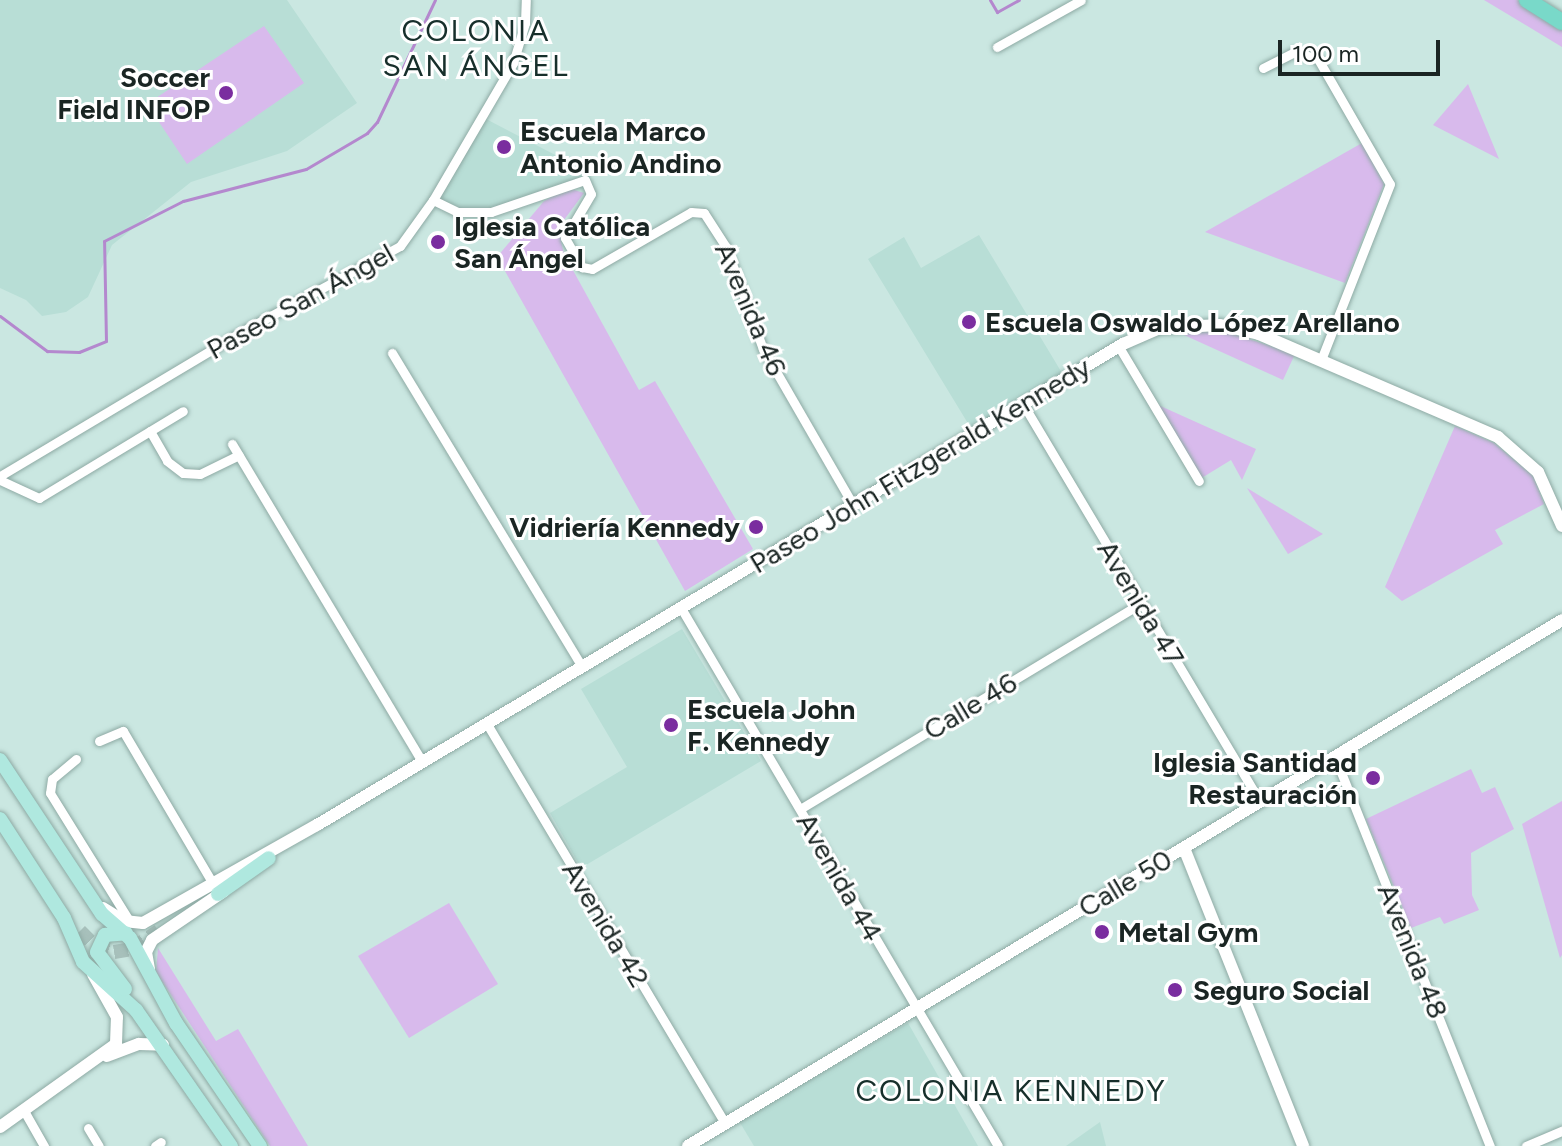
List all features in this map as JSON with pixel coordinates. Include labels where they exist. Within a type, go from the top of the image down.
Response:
[{"type":"highway","points":[[1527,0],[1562,22]]},
{"type":"main road","points":[[0,760],[94,902],[128,928],[153,983],[260,1146]]},
{"type":"main road","points":[[0,808],[80,931]]},
{"type":"main road","points":[[0,819],[64,918],[93,974],[117,991],[163,1045]]},
{"type":"main road","points":[[215,888],[272,854]]},
{"type":"main road","points":[[128,928],[102,938],[99,960],[133,998],[231,1146]]},
{"type":"street","name":"Paseo San Ángel","points":[[0,478],[252,326],[400,246],[433,200],[513,63],[525,23],[526,0]]},
{"type":"street","points":[[997,47],[1081,0]]},
{"type":"street","points":[[1263,68],[1295,52],[1318,59],[1390,184],[1321,360]]},
{"type":"street","name":"Avenida 46","points":[[433,200],[458,212],[491,212],[585,180],[591,194],[565,238],[582,267],[592,269],[691,212],[704,213],[726,247],[763,349],[853,505]]},
{"type":"street","name":"Paseo John Fitzgerald Kennedy","points":[[153,983],[146,957],[152,940],[272,854],[1119,347],[1160,328],[1220,325],[1321,360],[1498,437],[1538,472],[1562,526]]},
{"type":"street","points":[[1119,347],[1199,481]]},
{"type":"street","points":[[392,353],[582,667]]},
{"type":"street","name":"Avenida 47","points":[[1023,404],[1260,802]]},
{"type":"street","points":[[0,478],[39,498],[183,411]]},
{"type":"street","points":[[150,431],[167,461],[183,473],[200,474],[239,455]]},
{"type":"street","points":[[232,444],[422,762]]},
{"type":"street","name":"Calle 46","points":[[800,809],[1140,604]]},
{"type":"street","name":"Avenida 44","points":[[681,608],[998,1146]]},
{"type":"street","name":"Calle 50","points":[[688,1146],[1562,620]]},
{"type":"street","name":"Avenida 42","points":[[487,724],[725,1123]]},
{"type":"street","points":[[76,759],[52,779],[50,793],[128,928],[215,888],[123,731],[99,741]]},
{"type":"street","name":"Avenida 48","points":[[1335,757],[1490,1146]]},
{"type":"street","points":[[1184,848],[1303,1146]]},
{"type":"street","points":[[0,1127],[116,1044],[119,1035],[117,1017],[93,974]]},
{"type":"street","points":[[93,1062],[139,1044],[163,1045]]},
{"type":"street","points":[[23,1109],[44,1146]]},
{"type":"street","points":[[88,1128],[99,1146]]},
{"type":"street","points":[[1526,1146],[1562,1131]]},
{"type":"shaded area","points":[[0,0],[287,0],[357,103],[287,151],[191,182],[112,245],[88,297],[66,312],[42,316],[26,300],[0,288]]},
{"type":"shaded area","points":[[1484,0],[1517,0],[1562,28],[1562,47]]},
{"type":"shaded area","name":"Soccer Field INFOP","points":[[264,26],[304,83],[187,164],[147,104]]},
{"type":"shaded area","points":[[1468,84],[1499,159],[1433,125]]},
{"type":"shaded area","name":"Escuela Marco Antonio Andino","points":[[486,119],[592,174],[589,180],[503,208],[457,209],[439,200]]},
{"type":"shaded area","points":[[1362,143],[1384,184],[1345,283],[1205,232]]},
{"type":"shaded area","points":[[568,188],[584,193],[558,228],[564,254],[639,390],[655,381],[753,549],[685,591],[497,257],[544,201]]},
{"type":"shaded area","name":"Escuela Oswaldo López Arellano","points":[[979,235],[1062,373],[972,430],[868,259],[904,237],[921,268]]},
{"type":"shaded area","points":[[1173,330],[1221,330],[1295,354],[1283,380]]},
{"type":"shaded area","points":[[1156,404],[1256,449],[1242,480],[1231,460],[1200,479]]},
{"type":"shaded area","points":[[1455,426],[1494,443],[1533,476],[1544,504],[1495,530],[1503,544],[1402,601],[1385,587]]},
{"type":"shaded area","points":[[1247,488],[1323,534],[1288,554]]},
{"type":"shaded area","name":"Escuela John F. Kennedy","points":[[682,629],[761,761],[581,868],[550,813],[627,767],[581,689]]},
{"type":"shaded area","points":[[1471,769],[1482,793],[1495,787],[1514,829],[1471,853],[1472,895],[1479,910],[1444,924],[1440,917],[1411,928],[1366,819]]},
{"type":"shaded area","points":[[1562,801],[1562,955],[1560,958],[1522,824]]},
{"type":"shaded area","points":[[449,903],[498,984],[409,1038],[358,956]]},
{"type":"shaded area","points":[[158,948],[216,1041],[238,1029],[308,1146],[270,1146],[156,972]]},
{"type":"shaded area","points":[[908,1023],[978,1146],[754,1146],[739,1121]]},
{"type":"shaded area","points":[[1100,1122],[1106,1146],[1066,1146]]},
{"type":"waterway","points":[[0,316],[47,351],[79,352],[106,341],[104,241],[183,201],[306,169],[367,133],[377,122],[435,0]]},
{"type":"waterway","points":[[990,0],[997,12],[1019,0]]},
{"type":"tunnel","points":[[80,931],[95,946],[114,952],[132,949],[159,931]]},
{"type":"place","name":"Soccer Field INFOP","points":[[226,93]]},
{"type":"place","name":"Escuela Marco Antonio Andino","points":[[504,147]]},
{"type":"place","name":"Iglesia Católica San Ángel","points":[[438,242]]},
{"type":"place","name":"Escuela Oswaldo López Arellano","points":[[969,322]]},
{"type":"place","name":"Vidriería Kennedy","points":[[756,527]]},
{"type":"place","name":"Escuela John F. Kennedy","points":[[671,725]]},
{"type":"place","name":"Iglesia Santidad Restauración","points":[[1373,778]]},
{"type":"place","name":"Metal Gym","points":[[1102,932]]},
{"type":"place","name":"Seguro Social","points":[[1175,990]]},
{"type":"district","name":"COLONIA SAN ÁNGEL","points":[[476,48]]},
{"type":"district","name":"COLONIA KENNEDY","points":[[1011,1091]]}]
